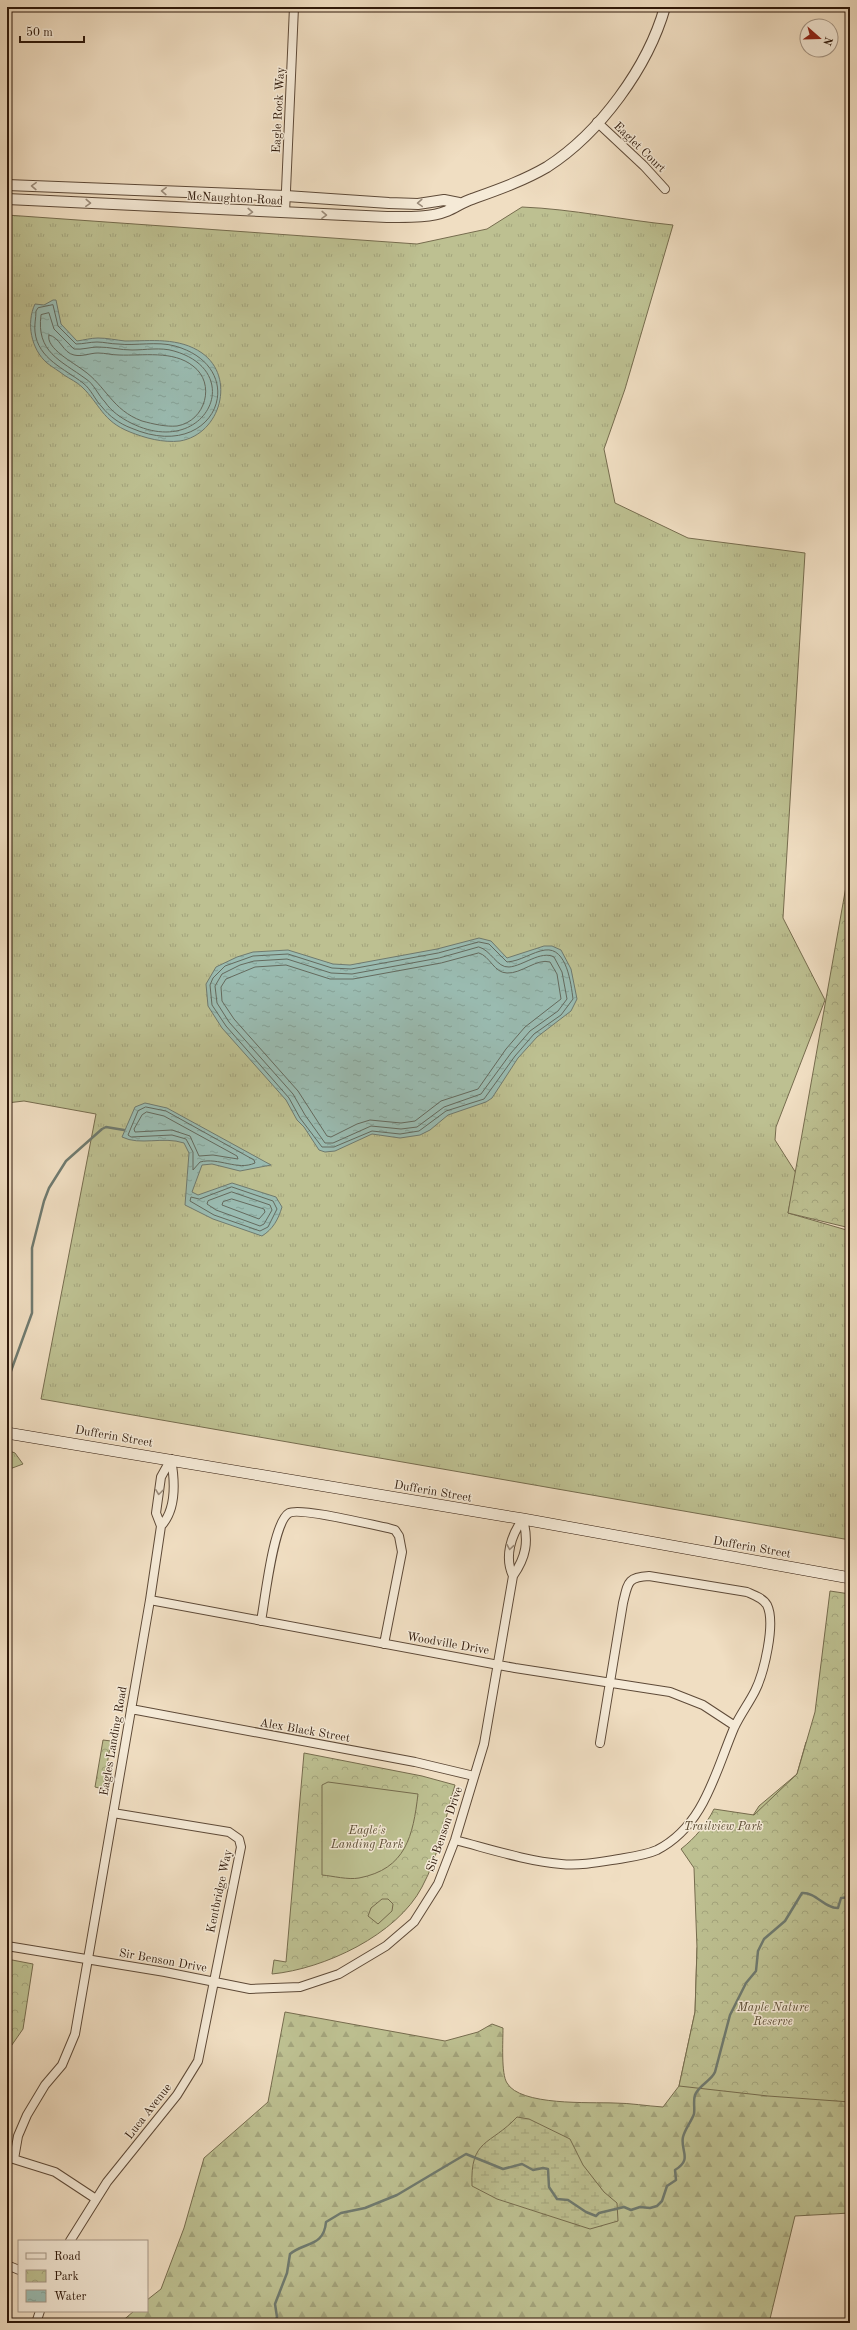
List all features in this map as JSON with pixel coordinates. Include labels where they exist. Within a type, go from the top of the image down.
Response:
[{"type":"main road","name":"Dufferin Street","points":[[8,1431],[523,1519],[850,1578]]},
{"type":"street","name":"Eagle Rock Way","points":[[285,213],[294,7]]},
{"type":"street","name":"McNaughton Road","points":[[7,199],[285,213],[413,217],[447,211],[458,203],[524,180],[548,166],[584,136],[615,103],[649,51],[665,7]]},
{"type":"street","name":"Eaglet Court","points":[[597,122],[644,166],[665,190]]},
{"type":"street","name":"McNaughton Road","points":[[7,185],[286,196],[411,204],[444,200],[458,203]]},
{"type":"street","name":"Eagles Landing Road","points":[[11,2158],[27,2115],[45,2085],[62,2065],[71,2044],[78,2014],[86,1960],[150,1600],[161,1526],[156,1514],[161,1477],[171,1459]]},
{"type":"street","name":"Eagles Landing Road","points":[[161,1526],[169,1518],[174,1483],[171,1459]]},
{"type":"street","points":[[260,1621],[276,1533],[284,1517],[290,1512],[305,1512],[388,1528],[395,1530],[399,1536],[402,1552],[384,1644]]},
{"type":"street","name":"Sir Benson Drive","points":[[513,1576],[508,1565],[513,1532],[523,1519]]},
{"type":"street","name":"Sir Benson Drive","points":[[7,1946],[165,1972],[250,1989],[300,1987],[339,1974],[386,1946],[414,1922],[438,1884],[455,1840],[484,1744],[513,1576],[522,1562],[527,1538],[523,1519]]},
{"type":"street","points":[[455,1840],[532,1860],[562,1865],[590,1864],[633,1857],[656,1850],[681,1833],[698,1814],[735,1726],[756,1690],[762,1672],[768,1644],[770,1617],[767,1605],[760,1598],[747,1592],[649,1576],[636,1576],[630,1581],[623,1603],[600,1743]]},
{"type":"street","name":"Woodville Drive","points":[[150,1600],[497,1664],[670,1692],[703,1705],[735,1726]]},
{"type":"street","name":"Alex Black Street","points":[[131,1709],[415,1762],[474,1776]]},
{"type":"street","name":"Kentbridge Way","points":[[112,1813],[228,1832],[239,1839],[240,1849],[214,1982]]},
{"type":"street","name":"Luca Avenue","points":[[71,2240],[107,2182],[177,2095],[198,2060],[214,1982]]},
{"type":"street","points":[[11,2158],[55,2172],[96,2200]]},
{"type":"street","points":[[7,2265],[18,2270]]},
{"type":"street","points":[[37,2320],[40,2312]]},
{"type":"green space","points":[[522,207],[560,210],[673,225],[625,389],[604,449],[615,503],[688,538],[805,553],[783,918],[825,1000],[776,1127],[775,1140],[796,1173],[788,1213],[850,1231],[850,1540],[41,1399],[96,1114],[24,1101],[7,1103],[7,215],[417,244],[487,229]]},
{"type":"green space","points":[[850,864],[850,1228],[788,1213]]},
{"type":"green space","points":[[7,1450],[15,1453],[23,1464],[7,1470]]},
{"type":"green space","name":"Maple Nature Reserve","points":[[830,1591],[850,1594],[850,2102],[768,2096],[679,2086],[695,2012],[697,1948],[694,1868],[681,1849],[700,1831],[714,1809],[754,1815],[797,1774],[815,1712]]},
{"type":"green space","points":[[850,1731],[850,2213],[795,2216],[769,2323],[120,2323],[133,2312],[148,2312],[148,2299],[161,2289],[184,2228],[204,2158],[268,2102],[285,2012],[445,2041],[478,2032],[492,2024],[503,2028],[505,2079],[514,2090],[526,2096],[556,2101],[620,2103],[663,2107],[679,2086],[695,2012],[697,1948],[743,1831],[759,1806],[797,1774],[806,1742]]},
{"type":"green space","points":[[103,1740],[111,1741],[103,1789],[95,1787]]},
{"type":"green space","name":"Eagle's Landing Park","points":[[304,1753],[422,1776],[455,1785],[433,1863],[422,1887],[411,1904],[395,1920],[357,1947],[314,1965],[292,1971],[272,1974],[274,1960],[286,1962]]},
{"type":"green space","points":[[328,1782],[418,1794],[410,1837],[397,1859],[387,1867],[375,1874],[359,1878],[322,1875],[322,1785]]},
{"type":"green space","points":[[382,1899],[388,1899],[393,1904],[392,1911],[378,1924],[368,1916],[371,1908]]},
{"type":"green space","points":[[7,1959],[33,1964],[23,2029],[7,2052]]},
{"type":"green space","points":[[517,2117],[529,2119],[570,2139],[583,2165],[604,2192],[617,2203],[618,2221],[590,2229],[497,2199],[472,2186],[472,2170],[474,2159],[478,2151],[484,2144]]},
{"type":"water","points":[[56,300],[61,324],[77,341],[98,338],[125,341],[165,341],[184,344],[202,353],[212,363],[219,376],[221,390],[219,403],[214,416],[206,428],[194,436],[180,441],[167,441],[154,440],[136,434],[113,423],[82,387],[47,363],[37,351],[31,327],[32,311],[35,304],[44,305]]},
{"type":"water","points":[[479,938],[491,941],[507,958],[544,946],[552,946],[561,950],[571,969],[577,999],[571,1011],[537,1037],[518,1058],[492,1098],[486,1102],[448,1115],[430,1130],[420,1135],[400,1138],[372,1134],[335,1151],[325,1152],[319,1150],[304,1127],[297,1120],[286,1100],[222,1028],[208,1006],[206,984],[216,967],[237,957],[253,952],[288,950],[333,964],[350,965],[437,949]]},
{"type":"water","points":[[145,1103],[167,1108],[271,1165],[240,1171],[212,1164],[202,1165],[192,1192],[198,1195],[232,1183],[276,1197],[282,1207],[277,1220],[269,1230],[262,1236],[213,1219],[185,1205],[189,1153],[184,1143],[168,1140],[136,1141],[122,1137],[135,1107]]},
{"type":"waterway","points":[[7,1382],[32,1313],[32,1248],[44,1201],[49,1188],[66,1161],[102,1129],[106,1127],[124,1130]]},
{"type":"waterway","points":[[275,2323],[277,2317],[275,2304],[287,2273],[290,2254],[322,2236],[326,2222],[341,2213],[365,2208],[397,2195],[466,2154],[503,2169],[522,2164],[533,2170],[543,2168],[548,2169],[549,2187],[557,2199],[568,2200],[586,2212],[596,2216],[599,2213],[624,2207],[631,2210],[640,2207],[650,2208],[657,2206],[662,2201],[667,2186],[676,2180],[675,2170],[680,2166],[685,2158],[683,2137],[694,2114],[695,2095],[699,2088],[711,2078],[715,2072],[730,2015],[746,1983],[756,1971],[758,1951],[764,1939],[785,1921],[802,1893],[812,1895],[828,1906],[838,1908],[841,1898],[850,1897]]},
{"type":"park label","name":"Trailview Park","points":[[723,1826]]}]
